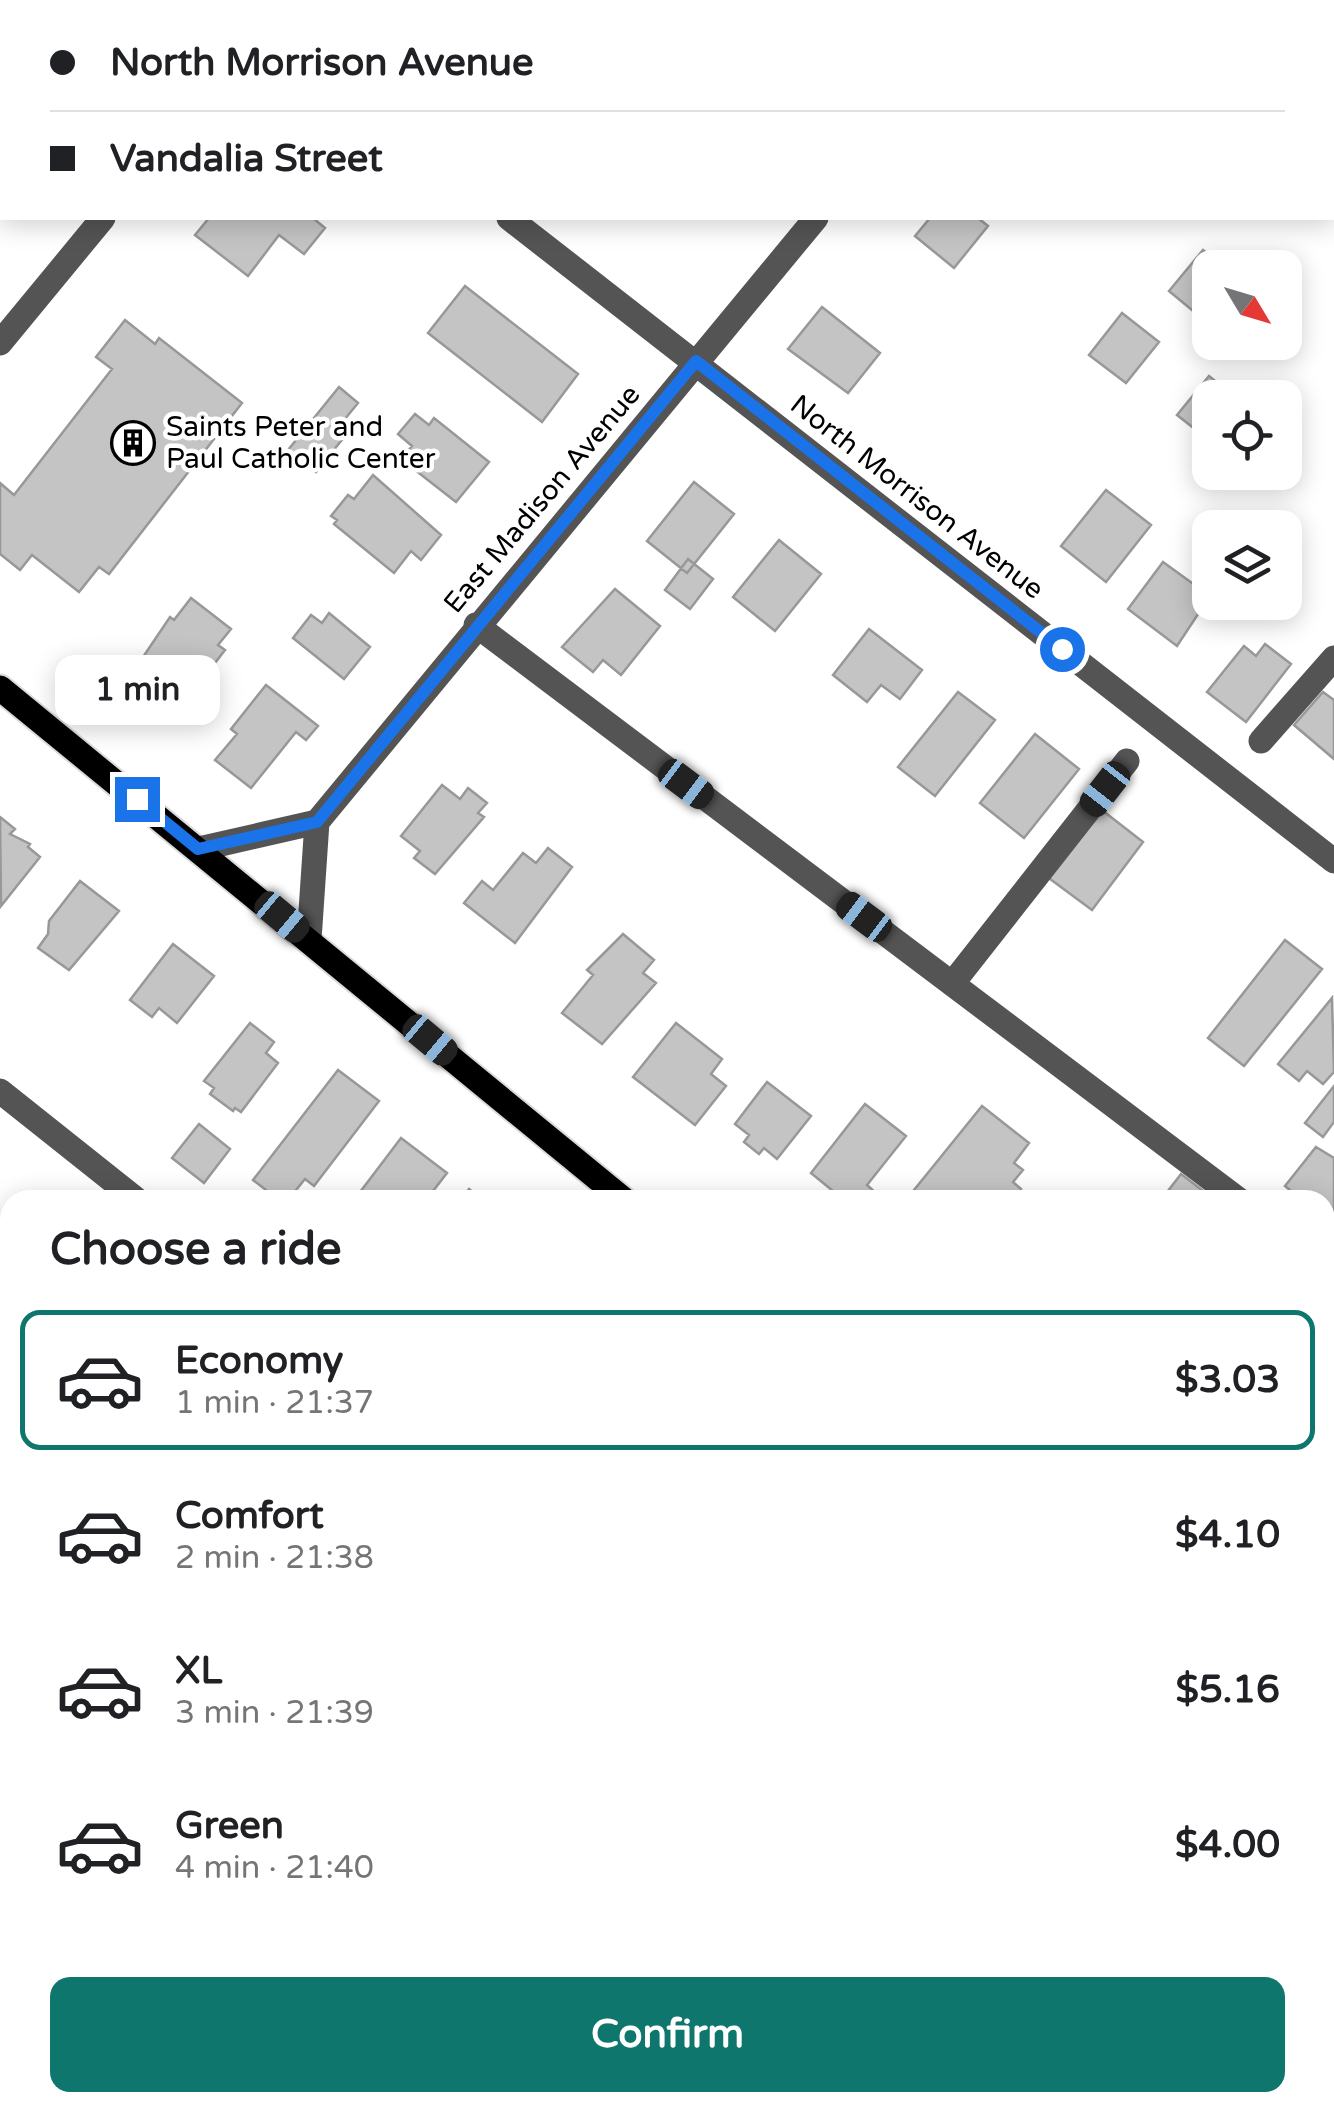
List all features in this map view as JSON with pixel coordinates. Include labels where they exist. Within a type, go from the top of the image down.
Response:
[{"type":"main road","points":[[0,688],[612,1190]]},
{"type":"street","points":[[0,343],[101,220]]},
{"type":"street","name":"North Morrison Avenue","points":[[512,220],[1334,861]]},
{"type":"street","name":"East Madison Avenue","points":[[317,822],[814,220]]},
{"type":"street","points":[[476,625],[1225,1190]]},
{"type":"street","points":[[1261,741],[1334,658]]},
{"type":"street","points":[[952,984],[1127,761]]},
{"type":"street","points":[[198,849],[317,822],[309,940]]},
{"type":"street","points":[[0,1092],[124,1190]]},
{"type":"building","points":[[207,220],[315,220],[325,228],[304,254],[279,235],[248,276],[195,235]]},
{"type":"building","points":[[928,220],[980,220],[988,226],[954,268],[915,236]]},
{"type":"building","points":[[1192,263],[1192,310],[1169,291]]},
{"type":"building","points":[[465,286],[578,374],[542,422],[428,333]]},
{"type":"building","points":[[822,307],[880,353],[848,393],[788,349]]},
{"type":"building","points":[[1122,313],[1159,342],[1126,383],[1089,355]]},
{"type":"building","name":"Saints Peter and Paul Catholic Center","points":[[125,320],[155,344],[159,338],[242,403],[109,574],[99,567],[79,592],[32,555],[20,570],[0,554],[0,483],[14,495],[112,369],[96,357]]},
{"type":"building","points":[[339,387],[358,403],[336,430],[345,436],[316,472],[288,450]]},
{"type":"building","points":[[1192,397],[1192,427],[1177,415]]},
{"type":"building","points":[[415,414],[429,425],[434,418],[489,462],[456,502],[401,459],[412,446],[398,434]]},
{"type":"building","points":[[373,475],[441,535],[421,560],[411,551],[394,573],[334,524],[337,520],[331,516],[348,495],[354,499]]},
{"type":"building","points":[[694,482],[734,514],[687,573],[647,541]]},
{"type":"building","points":[[1106,490],[1151,525],[1106,582],[1061,546]]},
{"type":"building","points":[[779,540],[821,574],[775,631],[733,597]]},
{"type":"building","points":[[688,559],[713,579],[690,609],[665,590]]},
{"type":"building","points":[[1163,562],[1192,583],[1194,620],[1177,646],[1128,609]]},
{"type":"building","points":[[615,589],[660,626],[621,675],[603,660],[593,672],[562,647]]},
{"type":"building","points":[[191,598],[231,629],[218,645],[225,650],[205,676],[199,671],[173,699],[150,682],[154,675],[139,663],[170,617],[174,620]]},
{"type":"building","points":[[329,613],[370,647],[344,679],[293,638],[311,615],[322,623]]},
{"type":"building","points":[[869,629],[922,670],[900,699],[881,685],[867,702],[833,675]]},
{"type":"building","points":[[1265,644],[1291,664],[1246,722],[1207,692],[1244,646],[1256,656]]},
{"type":"building","points":[[266,685],[318,726],[306,740],[296,732],[251,788],[215,760],[237,734],[231,729]]},
{"type":"building","points":[[958,692],[995,720],[935,796],[898,767]]},
{"type":"building","points":[[1323,692],[1334,700],[1334,759],[1294,725]]},
{"type":"building","points":[[1035,734],[1079,769],[1024,838],[980,803]]},
{"type":"building","points":[[442,785],[460,799],[468,788],[487,803],[478,813],[484,817],[435,874],[414,858],[420,851],[401,836]]},
{"type":"building","points":[[1098,807],[1143,842],[1092,910],[1046,876]]},
{"type":"building","points":[[0,817],[15,829],[10,834],[30,844],[28,847],[40,857],[1,906]]},
{"type":"building","points":[[548,848],[572,867],[515,943],[464,903],[482,881],[493,890],[523,853],[536,863]]},
{"type":"building","points":[[80,881],[119,911],[69,970],[38,948],[48,934],[49,921]]},
{"type":"building","points":[[623,934],[654,960],[643,973],[656,983],[602,1044],[562,1013],[593,975],[587,970]]},
{"type":"building","points":[[1285,940],[1322,969],[1244,1066],[1208,1038]]},
{"type":"building","points":[[173,944],[214,976],[177,1023],[159,1008],[152,1017],[130,1000]]},
{"type":"building","points":[[1332,998],[1334,1072],[1323,1084],[1307,1071],[1299,1081],[1278,1064]]},
{"type":"building","points":[[250,1023],[274,1042],[266,1053],[278,1063],[241,1112],[235,1108],[233,1111],[210,1094],[214,1088],[204,1081]]},
{"type":"building","points":[[676,1023],[722,1059],[711,1074],[726,1086],[695,1125],[633,1077]]},
{"type":"building","points":[[338,1070],[379,1101],[314,1186],[305,1179],[296,1190],[266,1190],[253,1180]]},
{"type":"building","points":[[767,1082],[811,1116],[777,1159],[764,1148],[759,1154],[744,1142],[749,1135],[735,1124]]},
{"type":"building","points":[[1334,1086],[1334,1122],[1323,1137],[1305,1123]]},
{"type":"building","points":[[865,1104],[906,1136],[867,1185],[873,1190],[832,1190],[811,1173]]},
{"type":"building","points":[[982,1106],[1029,1143],[1014,1163],[1023,1170],[1013,1182],[1020,1190],[914,1190]]},
{"type":"building","points":[[199,1124],[230,1149],[204,1183],[172,1158]]},
{"type":"building","points":[[401,1138],[447,1173],[434,1190],[362,1190]]},
{"type":"building","points":[[1316,1147],[1334,1158],[1334,1190],[1290,1190],[1285,1186]]},
{"type":"building","points":[[1181,1174],[1202,1190],[1169,1190]]},
{"type":"place","name":"Saints Peter and Paul Catholic Center","points":[[133,443]]},
{"type":"route","points":[[137,799],[198,849],[317,822],[696,361],[1062,649]]}]
